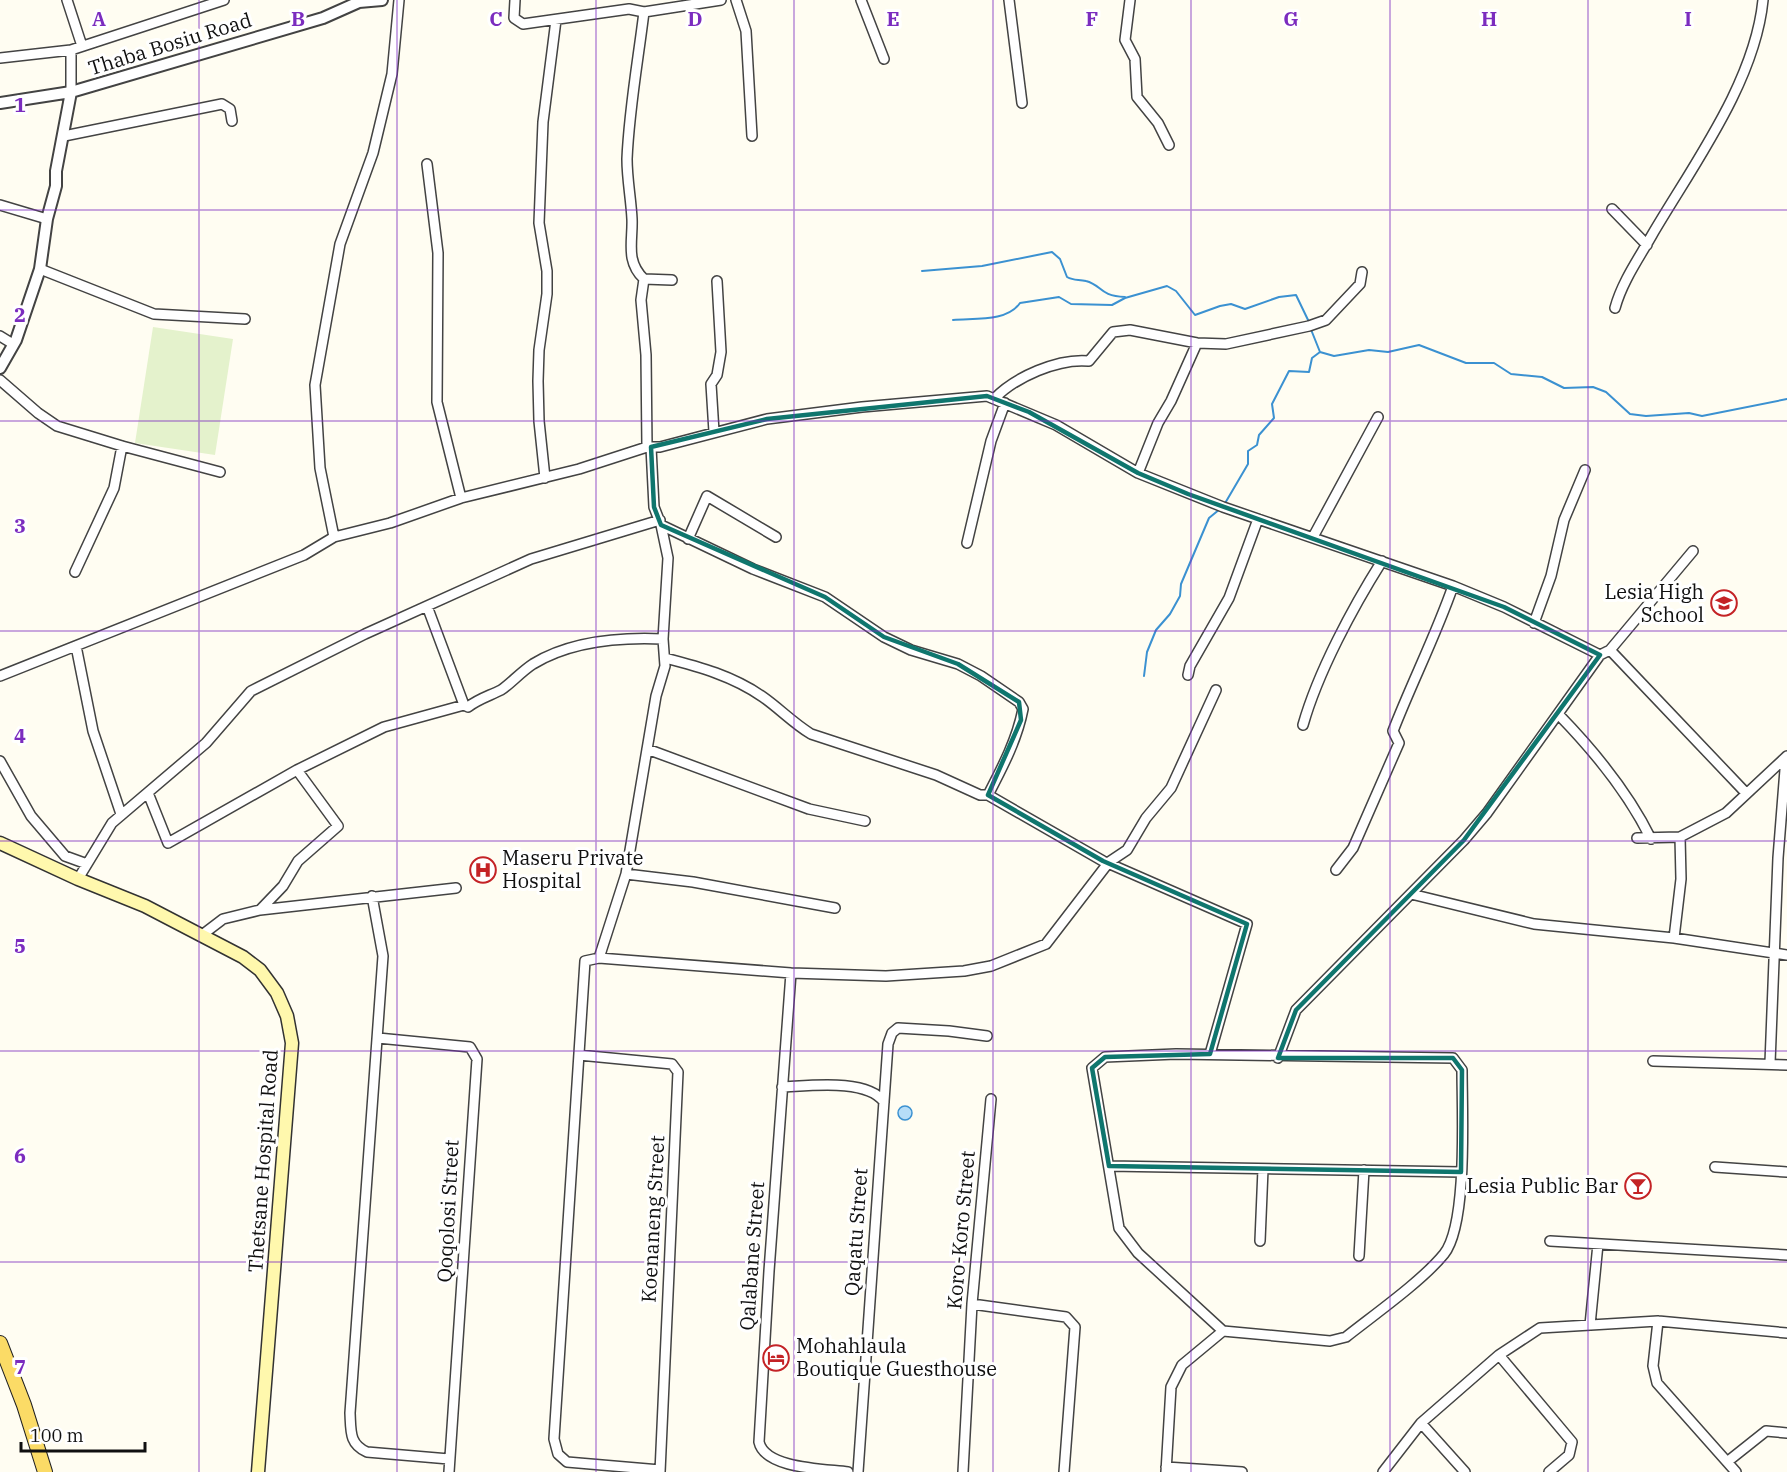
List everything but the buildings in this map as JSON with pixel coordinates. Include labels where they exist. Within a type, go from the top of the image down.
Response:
[{"type":"main road","name":"Thetsane Hospital Road","points":[[0,843],[78,879],[145,906],[243,957],[260,970],[277,993],[286,1016],[292,1043],[258,1472]]},
{"type":"main road","points":[[0,1343],[24,1405],[41,1468]]},
{"type":"street","points":[[67,0],[82,46]]},
{"type":"street","points":[[0,58],[71,50],[224,0]]},
{"type":"street","name":"Thaba Bosiu Road","points":[[0,103],[71,92],[323,18],[359,2],[382,0]]},
{"type":"street","points":[[334,537],[320,468],[315,385],[340,244],[373,153],[392,74],[399,0]]},
{"type":"street","points":[[515,0],[514,18],[523,24],[630,9],[644,12],[721,0]]},
{"type":"street","points":[[736,0],[746,31],[752,136]]},
{"type":"street","points":[[861,0],[884,59]]},
{"type":"street","points":[[1009,0],[1022,103]]},
{"type":"street","points":[[1130,0],[1125,40],[1135,59],[1137,97],[1158,123],[1169,145]]},
{"type":"street","points":[[1615,308],[1622,288],[1733,94],[1748,58],[1763,0]]},
{"type":"street","points":[[644,12],[627,159],[632,218],[631,256],[636,272],[644,279],[672,280]]},
{"type":"street","points":[[545,478],[538,381],[539,350],[547,294],[547,271],[539,223],[543,122],[556,20]]},
{"type":"street","points":[[71,50],[71,92]]},
{"type":"street","name":"Thaba Bosiu Road","points":[[0,368],[13,344],[40,269],[46,219],[56,186],[56,171],[71,92]]},
{"type":"street","points":[[64,136],[105,130],[222,104],[230,110],[232,121]]},
{"type":"street","points":[[427,164],[438,253],[437,402],[461,498]]},
{"type":"street","points":[[0,205],[46,219]]},
{"type":"street","points":[[1612,209],[1647,245]]},
{"type":"street","points":[[40,269],[154,314],[245,319]]},
{"type":"street","points":[[994,399],[1004,388],[1019,380],[1075,360],[1089,361],[1113,332],[1130,330],[1197,343],[1226,344],[1326,320],[1360,284],[1362,272]]},
{"type":"street","points":[[599,958],[626,874],[656,696],[664,673],[665,658],[663,639],[668,558],[660,522],[654,507],[641,300],[644,279]]},
{"type":"street","points":[[714,432],[711,384],[717,375],[721,352],[717,281]]},
{"type":"street","points":[[0,336],[13,344]]},
{"type":"street","points":[[1138,473],[1155,431],[1197,343]]},
{"type":"street","points":[[0,380],[38,413],[57,426],[220,472]]},
{"type":"street","points":[[0,676],[304,555],[334,537],[390,523],[461,498],[545,478],[649,447],[767,419],[862,407],[987,396],[1056,425],[1138,473],[1258,519],[1453,586],[1600,655]]},
{"type":"street","points":[[967,543],[991,441],[1005,404]]},
{"type":"street","points":[[1313,537],[1378,417]]},
{"type":"street","points":[[75,572],[114,488],[122,446]]},
{"type":"street","points":[[1534,623],[1551,576],[1564,520],[1585,470]]},
{"type":"street","points":[[688,539],[707,496],[776,537]]},
{"type":"street","points":[[1188,675],[1190,666],[1229,598],[1258,519]]},
{"type":"street","points":[[78,879],[112,824],[121,814],[206,743],[251,690],[531,559],[660,522],[688,539],[825,597],[884,637],[911,650],[958,664],[981,676],[1019,702],[1023,709],[1010,753],[988,795]]},
{"type":"street","points":[[1278,1058],[1296,1010],[1411,894],[1487,813],[1600,655],[1610,650],[1693,551]]},
{"type":"street","points":[[1303,725],[1318,684],[1364,589],[1382,561]]},
{"type":"street","points":[[1336,870],[1353,848],[1399,743],[1393,731],[1429,643],[1439,626],[1453,586]]},
{"type":"street","points":[[427,606],[464,705]]},
{"type":"street","points":[[148,793],[168,843],[297,770],[384,727],[464,705],[468,707],[503,689],[511,679],[534,663],[577,645],[617,639],[663,639]]},
{"type":"street","points":[[76,646],[93,731],[121,814]]},
{"type":"street","points":[[1610,650],[1746,793]]},
{"type":"street","points":[[665,658],[725,675],[764,698],[793,723],[811,734],[936,775],[980,795],[988,795],[1102,861],[1109,862],[1247,924],[1210,1054]]},
{"type":"street","points":[[660,1471],[567,1462],[558,1454],[554,1438],[585,961],[599,958],[791,973],[886,976],[964,971],[991,966],[1046,944],[1109,862],[1126,850],[1146,819],[1171,788],[1216,690]]},
{"type":"street","points":[[1559,715],[1591,748],[1638,812],[1652,839]]},
{"type":"street","points":[[647,749],[809,809],[865,821]]},
{"type":"street","points":[[1637,838],[1680,837],[1726,813],[1787,757]]},
{"type":"street","points":[[1770,1063],[1774,954],[1783,858],[1787,757]]},
{"type":"street","points":[[0,761],[32,816],[51,840],[65,856],[87,864]]},
{"type":"street","points":[[260,910],[283,886],[298,861],[338,826],[297,770]]},
{"type":"street","points":[[1674,938],[1682,879],[1680,837]]},
{"type":"street","points":[[626,874],[693,882],[835,908]]},
{"type":"street","points":[[202,935],[224,919],[260,910],[456,888]]},
{"type":"street","points":[[1411,894],[1534,924],[1674,938],[1787,955]]},
{"type":"street","points":[[372,896],[383,956],[350,1413],[351,1438],[356,1447],[367,1452],[450,1459]]},
{"type":"street","name":"Qalabane Street","points":[[791,973],[759,1442],[762,1450],[771,1458],[802,1466],[848,1472]]},
{"type":"street","name":"Qaqatu Street","points":[[858,1472],[888,1044],[892,1034],[898,1028],[987,1036]]},
{"type":"street","name":"Qoqolosi Street","points":[[378,1038],[470,1047],[477,1059],[449,1472]]},
{"type":"street","points":[[1210,1054],[1266,1055],[1278,1058],[1453,1058],[1462,1070],[1461,1172],[1455,1232],[1445,1254],[1346,1337],[1330,1341],[1223,1331],[1138,1253],[1119,1228],[1092,1068],[1105,1057],[1210,1054]]},
{"type":"street","name":"Koenaneng Street","points":[[579,1055],[672,1064],[678,1072],[660,1471]]},
{"type":"street","points":[[1653,1061],[1787,1065]]},
{"type":"street","points":[[782,1086],[858,1088],[877,1094],[884,1102]]},
{"type":"street","name":"Koro-Koro Street","points":[[963,1472],[972,1304],[991,1099]]},
{"type":"street","points":[[1109,1166],[1461,1172]]},
{"type":"street","points":[[1715,1167],[1787,1173]]},
{"type":"street","points":[[1260,1241],[1263,1169]]},
{"type":"street","points":[[1359,1256],[1364,1170]]},
{"type":"street","points":[[1550,1241],[1787,1255]]},
{"type":"street","points":[[1590,1325],[1598,1244]]},
{"type":"street","points":[[972,1304],[1066,1317],[1075,1327],[1064,1472]]},
{"type":"street","points":[[1658,1321],[1653,1366],[1657,1383],[1736,1472]]},
{"type":"street","points":[[1383,1472],[1421,1423],[1499,1355],[1540,1328],[1658,1321],[1787,1333]]},
{"type":"street","points":[[1223,1331],[1182,1365],[1171,1387],[1166,1469],[1242,1472]]},
{"type":"street","points":[[1499,1355],[1572,1442],[1569,1455],[1549,1472]]},
{"type":"street","points":[[1421,1423],[1465,1472]]},
{"type":"street","points":[[1727,1462],[1766,1431],[1787,1433]]},
{"type":"highlighted area","points":[[987,396],[1029,412],[1138,473],[1188,494],[1504,607],[1600,655],[1464,840],[1296,1010],[1278,1058],[1453,1058],[1462,1070],[1461,1172],[1109,1166],[1092,1068],[1105,1057],[1210,1054],[1247,924],[1103,861],[988,795],[1021,720],[1019,702],[958,664],[884,637],[825,597],[661,525],[654,507],[651,447],[767,419]]},
{"type":"green space","points":[[153,327],[233,339],[215,455],[135,443]]},
{"type":"water","points":[[905,1106],[910,1108],[912,1113],[910,1118],[905,1120],[900,1118],[898,1113],[900,1108]]},
{"type":"waterway","points":[[922,271],[982,266],[1052,252],[1060,259],[1067,277],[1091,283],[1110,295],[1125,297]]},
{"type":"waterway","points":[[953,320],[999,316],[1014,309],[1020,303],[1059,297],[1071,304],[1112,305],[1125,298],[1167,286],[1176,291],[1195,315],[1220,306],[1231,304],[1245,309],[1279,297],[1296,295],[1309,322]]},
{"type":"waterway","points":[[1310,327],[1320,352]]},
{"type":"waterway","points":[[1224,505],[1248,464],[1248,451],[1257,445],[1259,435],[1274,418],[1272,404],[1289,371],[1309,372],[1312,358],[1320,352],[1334,356],[1369,350],[1388,352],[1419,345],[1466,363],[1494,363],[1511,374],[1542,377],[1564,388],[1593,387],[1606,392],[1630,414],[1646,416],[1689,413],[1702,416],[1787,399]]},
{"type":"waterway","points":[[1144,676],[1147,652],[1156,630],[1170,614],[1180,596],[1181,584],[1209,518],[1220,509]]},
{"type":"place","name":"Lesia High School","points":[[1724,603]]},
{"type":"place","name":"Maseru Private Hospital","points":[[483,870]]},
{"type":"place","name":"Lesia Public Bar","points":[[1638,1186]]},
{"type":"place","name":"Mohahlaula Boutique Guesthouse","points":[[776,1358]]}]
